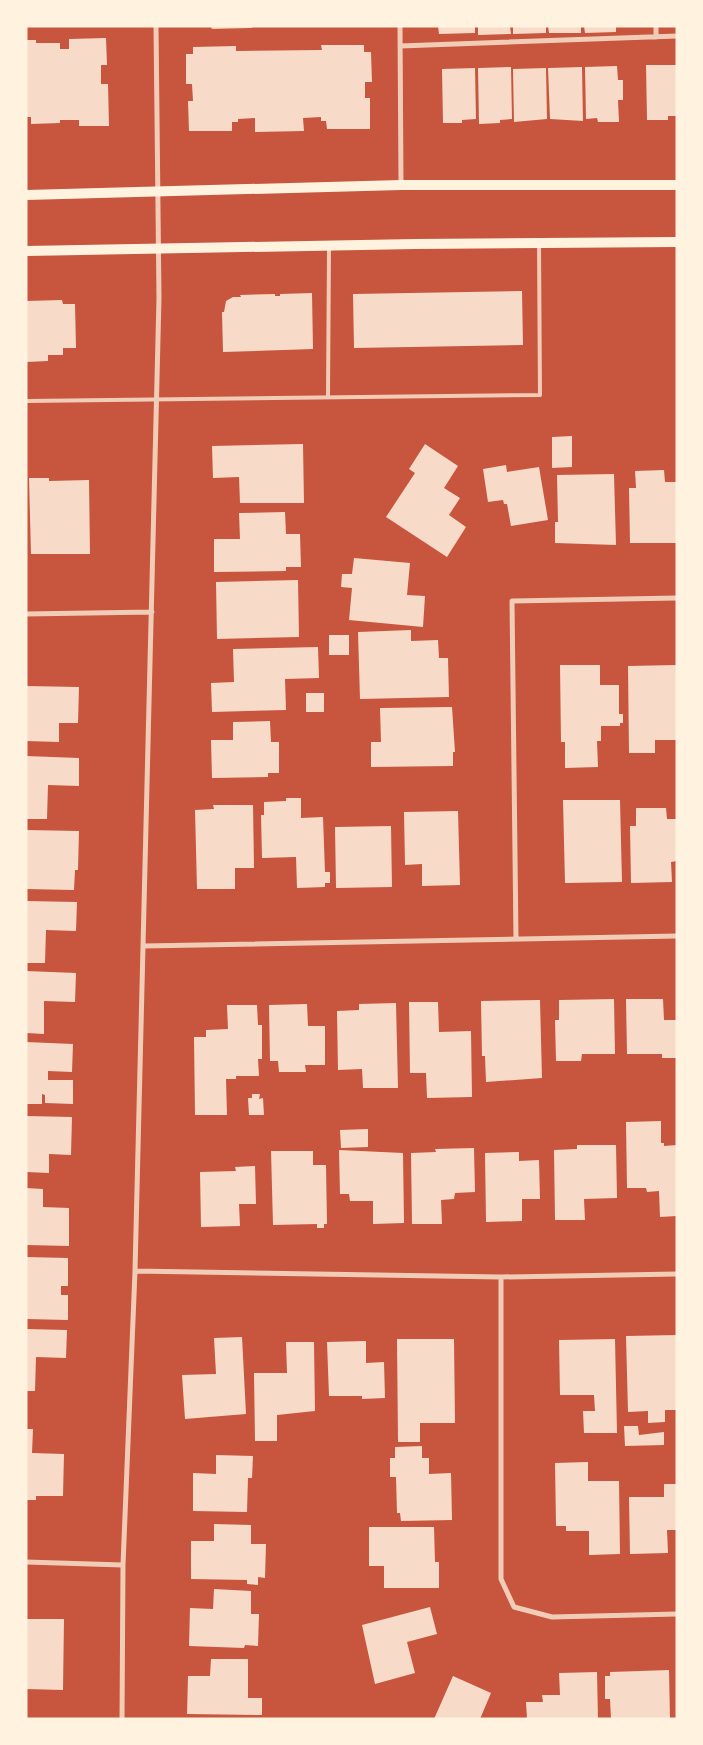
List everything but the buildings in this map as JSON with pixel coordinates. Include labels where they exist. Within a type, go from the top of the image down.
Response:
[{"type":"main road","points":[[26,195],[159,193],[401,185],[677,185]]},
{"type":"main road","points":[[26,251],[160,247],[677,242]]},
{"type":"street","points":[[122,1719],[123,1565],[135,1272],[160,247],[156,26]]},
{"type":"street","points":[[400,26],[401,185]]},
{"type":"street","points":[[656,26],[656,37]]},
{"type":"street","points":[[400,46],[677,36]]},
{"type":"street","points":[[516,939],[512,601],[677,598]]},
{"type":"street","points":[[26,614],[152,612]]},
{"type":"street","points":[[143,946],[677,936]]},
{"type":"street","points":[[135,1272],[501,1277],[677,1274]]},
{"type":"street","points":[[501,1277],[501,1579],[514,1606],[552,1617],[677,1614]]},
{"type":"street","points":[[26,1562],[123,1565]]},
{"type":"lane","points":[[213,27],[251,26]]},
{"type":"lane","points":[[26,401],[540,394],[539,243]]},
{"type":"lane","points":[[328,397],[329,246]]}]
